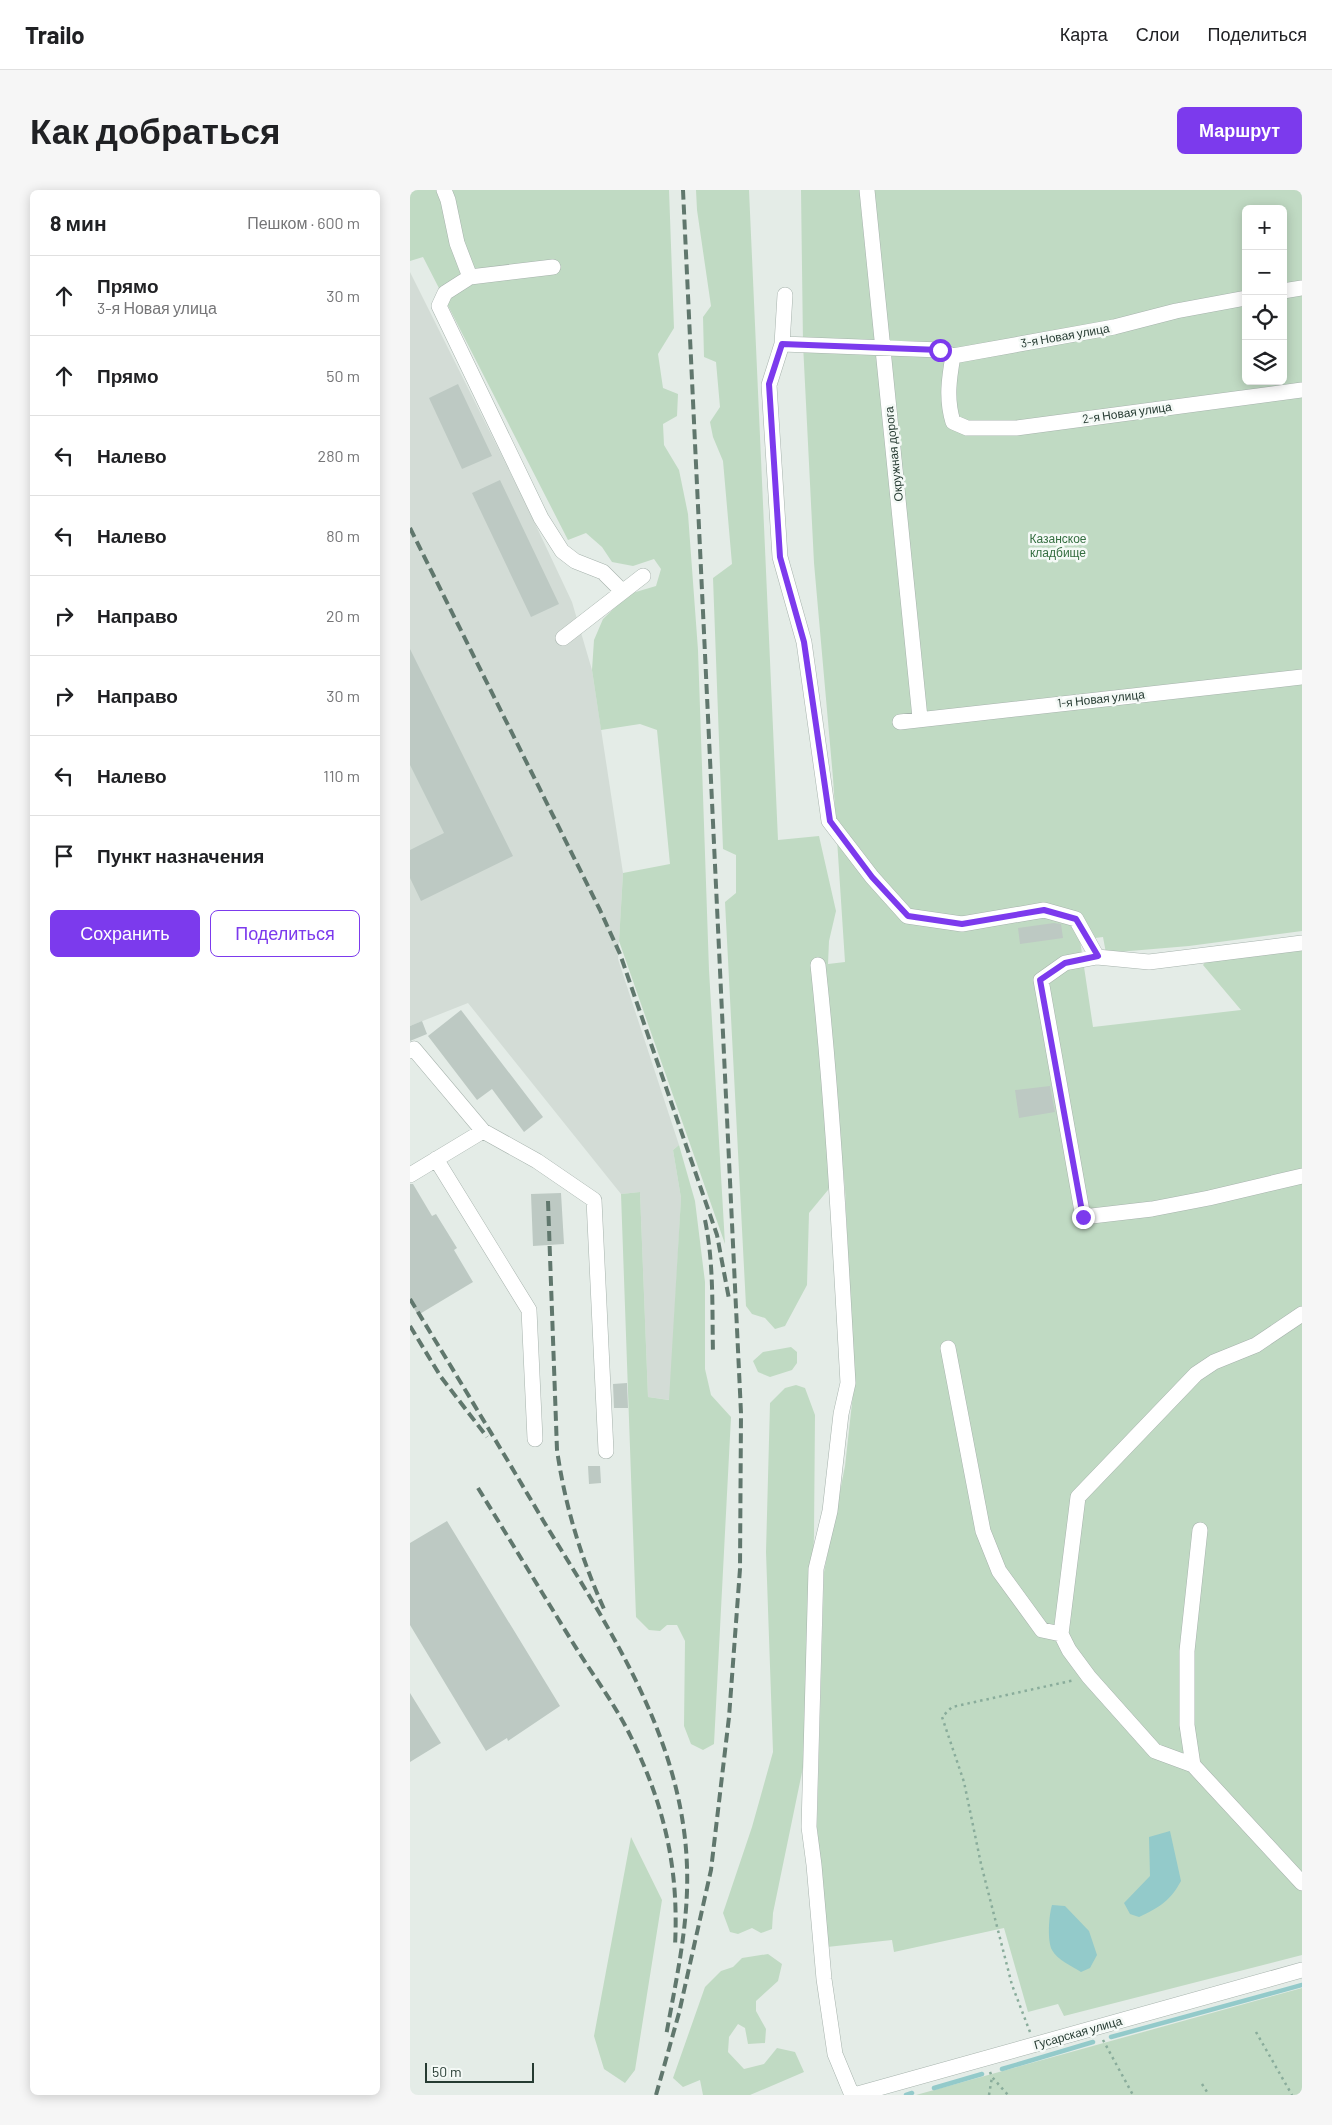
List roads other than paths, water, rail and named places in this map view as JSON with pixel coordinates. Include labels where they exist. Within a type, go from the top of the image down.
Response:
[{"type":"street","points":[[444,190],[448,200],[457,243],[470,277]]},
{"type":"street","name":"Окружная дорога","points":[[867,190],[920,718]]},
{"type":"street","points":[[553,267],[470,277],[445,293],[439,306],[541,518],[562,551],[575,561],[603,572],[622,591]]},
{"type":"street","points":[[1287,290],[1302,288]]},
{"type":"street","points":[[784,295],[782,344],[769,384],[780,557],[804,642],[830,821],[872,877],[908,916],[962,924],[1044,910],[1076,919],[1098,956]]},
{"type":"street","name":"3-я Новая улица","points":[[782,344],[940,350],[953,356],[1114,327],[1176,310],[1242,299]]},
{"type":"street","name":"2-я Новая улица","points":[[953,356],[948,384],[948,399],[953,422],[967,428],[1016,428],[1302,390]]},
{"type":"street","points":[[563,638],[643,576]]},
{"type":"street","name":"1-я Новая улица","points":[[900,722],[920,718],[1302,677]]},
{"type":"street","points":[[1302,943],[1150,962],[1098,956],[1065,963],[1040,980],[1083,1217],[1161,1208],[1302,1176]]},
{"type":"street","points":[[818,965],[837,1177],[848,1383],[841,1414],[830,1511],[816,1569],[809,1827],[824,1979],[835,2054],[853,2095]]},
{"type":"street","points":[[410,1051],[414,1049],[483,1131],[537,1161],[594,1200],[606,1450]]},
{"type":"street","points":[[410,1175],[483,1131]]},
{"type":"street","points":[[436,1160],[528,1310],[535,1439]]},
{"type":"street","points":[[1302,1314],[1256,1345],[1214,1362],[1196,1374],[1078,1496],[1061,1634],[1069,1650],[1088,1677],[1156,1751],[1193,1765],[1302,1883]]},
{"type":"street","points":[[948,1348],[983,1531],[999,1571],[1042,1630],[1061,1634]]},
{"type":"street","points":[[1193,1765],[1187,1725],[1186,1652],[1200,1530]]},
{"type":"street","name":"Гусарская улица","points":[[853,2095],[1302,1970]]},
{"type":"water","points":[[1170,1831],[1181,1881],[1173,1894],[1159,1906],[1139,1917],[1130,1914],[1124,1903],[1150,1876],[1149,1837]]},
{"type":"water","points":[[1052,1905],[1065,1906],[1089,1931],[1097,1955],[1090,1968],[1081,1972],[1054,1954],[1049,1940]]},
{"type":"waterway","points":[[1111,2037],[1302,1985]]},
{"type":"waterway","points":[[1002,2069],[1093,2042]]},
{"type":"waterway","points":[[934,2088],[982,2074]]},
{"type":"waterway","points":[[906,2095],[912,2093]]},
{"type":"railway","points":[[656,2095],[679,2013],[711,1870],[729,1717],[740,1569],[741,1413],[683,190]]},
{"type":"railway","points":[[410,528],[600,910],[620,954],[717,1235],[729,1299]]},
{"type":"railway","points":[[548,1201],[557,1450],[569,1511],[588,1571],[604,1609]]},
{"type":"railway","points":[[705,1220],[711,1270],[713,1354]]},
{"type":"railway","points":[[410,1299],[593,1602],[617,1644],[657,1729],[672,1774],[682,1819],[687,1867],[684,1931],[666,2036]]},
{"type":"railway","points":[[410,1326],[441,1377],[487,1437]]},
{"type":"railway","points":[[478,1488],[618,1713],[643,1763],[661,1814],[672,1864],[676,1918],[675,1946]]},
{"type":"park label","name":"Казанское кладбище","points":[[1058,546]]}]
